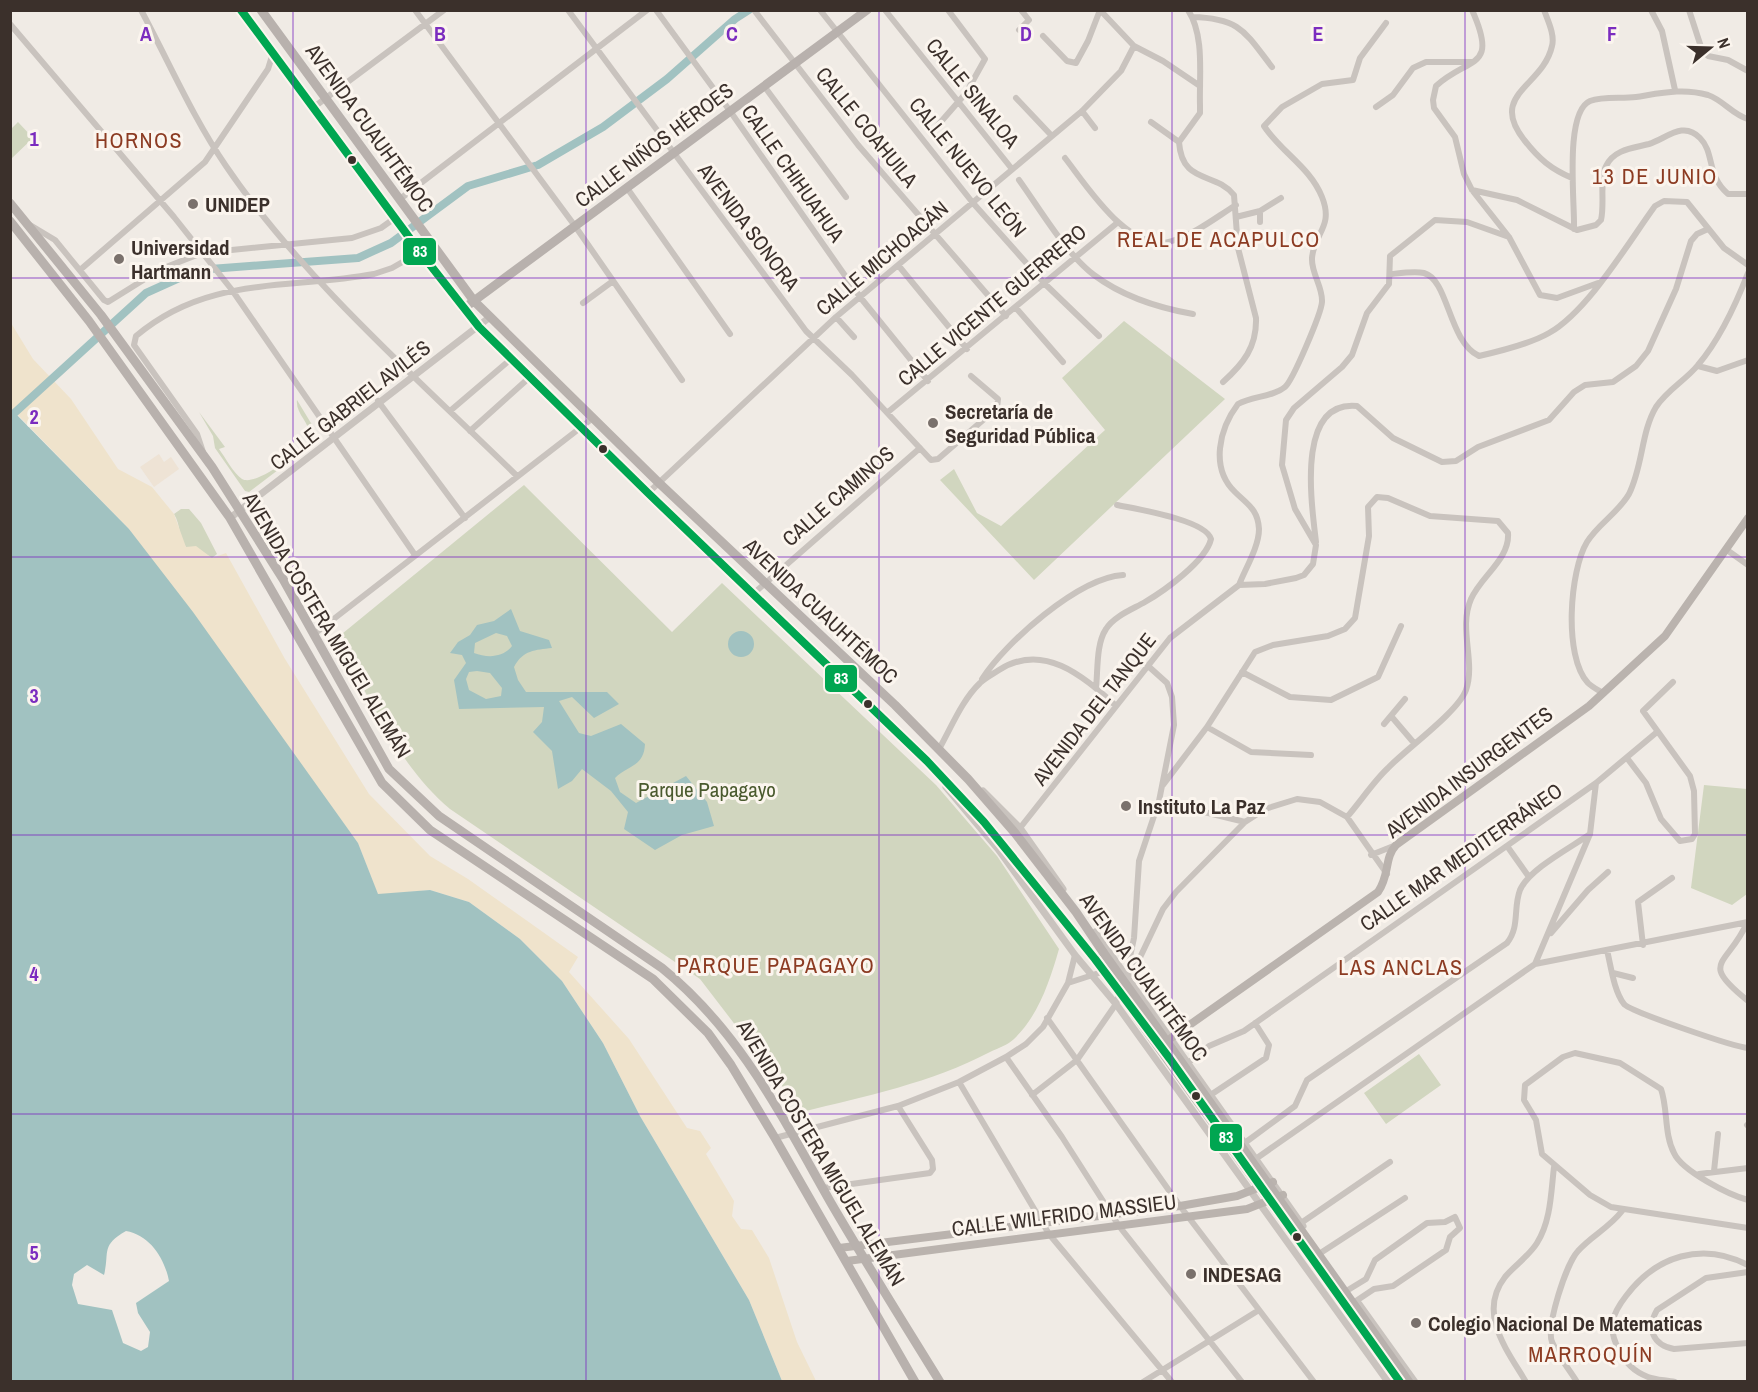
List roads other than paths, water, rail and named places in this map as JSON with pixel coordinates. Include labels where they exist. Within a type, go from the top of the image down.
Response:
[{"type":"main road","name":"AVENIDA CUAUHTÉMOC","points":[[261,10],[474,301],[658,482],[939,749],[1015,833],[1076,912],[1099,956],[1400,1382]]},
{"type":"main road","name":"CALLE NIÑOS HÉROES","points":[[463,309],[867,10]]},
{"type":"main road","name":"AVENIDA CUAUHTÉMOC","points":[[244,12],[410,239],[479,327],[648,494],[927,761],[984,822],[1099,956],[1409,1382]]},
{"type":"main road","name":"AVENIDA COSTERA MIGUEL ALEMÁN","points":[[10,203],[122,342],[203,455],[240,511],[389,769],[405,787],[438,816],[662,968],[693,993],[720,1022],[744,1055],[792,1133],[856,1246],[940,1382]]},
{"type":"main road","name":"AVENIDA COSTERA MIGUEL ALEMÁN","points":[[10,221],[89,321],[230,518],[382,783],[430,830],[653,979],[708,1033],[731,1065],[776,1138],[915,1382]]},
{"type":"main road","name":"AVENIDA INSURGENTES","points":[[1172,1038],[1378,892],[1388,875],[1388,858],[1396,845],[1589,706],[1665,636],[1748,518]]},
{"type":"main road","name":"CALLE WILFRIDO MASSIEU","points":[[839,1248],[1180,1206],[1251,1191],[1273,1182]]},
{"type":"main road","name":"CALLE WILFRIDO MASSIEU","points":[[847,1261],[1247,1209],[1283,1195]]},
{"type":"street","points":[[141,10],[216,150],[287,243],[413,375],[517,476]]},
{"type":"street","points":[[415,10],[575,226],[682,380]]},
{"type":"street","points":[[314,107],[444,10]]},
{"type":"street","name":"AVENIDA SONORA","points":[[568,10],[813,338],[888,412],[920,448]]},
{"type":"street","points":[[400,200],[647,10]]},
{"type":"street","name":"CALLE CHIHUAHUA","points":[[656,10],[730,111],[860,297],[928,381]]},
{"type":"street","name":"CALLE NUEVO LEÓN","points":[[820,10],[973,202],[1045,284],[1099,336]]},
{"type":"street","name":"CALLE SINALOA","points":[[885,10],[1012,169]]},
{"type":"street","points":[[932,132],[959,101],[985,59],[948,10]]},
{"type":"street","points":[[1019,30],[1029,20],[1021,10]]},
{"type":"street","points":[[1043,36],[1067,61],[1076,63],[1088,41],[1100,10],[1134,46],[1163,61],[1200,86]]},
{"type":"street","points":[[1179,142],[1200,113],[1198,44],[1192,17],[1188,10]]},
{"type":"street","points":[[1472,10],[1483,41],[1479,56],[1441,81],[1433,92],[1432,100],[1434,108],[1455,137],[1464,174],[1472,190],[1509,237],[1535,289],[1545,298],[1557,298],[1599,283]]},
{"type":"street","points":[[1544,10],[1552,34],[1552,49],[1520,94],[1511,110],[1510,117],[1513,126],[1540,160],[1554,171],[1572,178]]},
{"type":"street","points":[[1652,10],[1662,31],[1675,90]]},
{"type":"street","points":[[1689,10],[1702,50],[1708,56],[1728,60],[1748,71]]},
{"type":"street","name":"CALLE COAHUILA","points":[[755,12],[858,145],[1006,316]]},
{"type":"street","points":[[1192,17],[1215,19],[1242,28],[1272,67]]},
{"type":"street","points":[[1386,22],[1360,58],[1353,80],[1322,84],[1282,107],[1264,126],[1272,137],[1310,174],[1322,198],[1325,228],[1313,250],[1312,260],[1322,301],[1314,326],[1288,383],[1279,390],[1238,404],[1221,432],[1219,451],[1224,479],[1254,509],[1259,530],[1239,585],[1265,584],[1304,575],[1313,564],[1316,545],[1310,486],[1313,444],[1318,429],[1332,412],[1342,407],[1357,406],[1393,438],[1449,463],[1478,447],[1549,420],[1574,392],[1585,385],[1606,384],[1620,379],[1648,351],[1676,289],[1691,241],[1696,234],[1708,229]]},
{"type":"street","points":[[10,24],[161,202],[232,290],[416,555]]},
{"type":"street","name":"CALLE MICHOACÁN","points":[[648,494],[658,482],[813,338],[1082,111],[1121,71],[1134,46]]},
{"type":"street","points":[[80,270],[195,173],[216,150],[268,69],[273,52]]},
{"type":"street","points":[[1376,107],[1394,95],[1418,64],[1473,62]]},
{"type":"street","points":[[764,86],[846,197]]},
{"type":"street","points":[[1574,229],[1575,201],[1572,178],[1575,122],[1585,105],[1591,101],[1675,90],[1717,99],[1748,119]]},
{"type":"street","points":[[1016,98],[1051,135]]},
{"type":"street","points":[[1082,111],[1095,128]]},
{"type":"street","points":[[1151,122],[1179,142],[1182,158],[1194,174],[1230,189],[1234,195],[1238,248],[1256,329],[1250,353],[1223,382]]},
{"type":"street","points":[[1472,190],[1517,200],[1574,229],[1587,229],[1601,220],[1605,206],[1605,168],[1611,157],[1632,146],[1652,143],[1679,131],[1689,131],[1702,140],[1715,180],[1721,188],[1728,194],[1748,194]]},
{"type":"street","points":[[1065,158],[1117,223],[1153,243],[1162,243],[1198,229],[1236,205]]},
{"type":"street","name":"CALLE SINALOA","points":[[1019,180],[1075,256],[1092,274],[1119,291],[1175,311],[1193,314]]},
{"type":"street","points":[[627,188],[730,334]]},
{"type":"street","points":[[1236,217],[1260,211],[1281,198]]},
{"type":"street","points":[[1392,274],[1424,273],[1431,277],[1446,302],[1463,344],[1479,356],[1547,334],[1572,315],[1599,283],[1655,206],[1664,201],[1687,202],[1724,248],[1748,265]]},
{"type":"street","points":[[1260,211],[1260,222]]},
{"type":"street","points":[[1316,545],[1295,509],[1281,465],[1286,420],[1294,408],[1342,367],[1352,355],[1367,313],[1389,284],[1392,274],[1388,261],[1390,256],[1435,220],[1467,222],[1509,237]]},
{"type":"street","points":[[28,224],[46,232],[55,240],[108,302],[161,269],[203,255],[287,243],[352,238],[397,221]]},
{"type":"street","name":"CALLE VICENTE GUERRERO","points":[[888,412],[1117,223]]},
{"type":"street","points":[[203,455],[197,434],[134,345],[134,339],[151,324],[184,304],[203,296],[232,290],[374,274],[392,268],[420,252]]},
{"type":"street","points":[[898,265],[967,349]]},
{"type":"street","points":[[1603,693],[1588,682],[1573,645],[1577,565],[1588,540],[1619,509],[1636,480],[1656,407],[1698,366],[1738,298],[1748,273]]},
{"type":"street","points":[[583,303],[614,281]]},
{"type":"street","points":[[1016,308],[1063,363]]},
{"type":"street","name":"CALLE GABRIEL AVILÉS","points":[[230,518],[490,317]]},
{"type":"street","points":[[837,317],[854,338]]},
{"type":"street","points":[[450,411],[511,359]]},
{"type":"street","points":[[1698,366],[1717,371],[1748,360]]},
{"type":"street","points":[[920,448],[932,460],[938,459],[997,408],[998,399],[971,376]]},
{"type":"street","points":[[470,430],[530,377]]},
{"type":"street","points":[[378,402],[465,518]]},
{"type":"street","points":[[313,635],[593,418]]},
{"type":"street","name":"CALLE CAMINOS","points":[[753,594],[920,448]]},
{"type":"street","points":[[1163,785],[1207,728],[1250,658],[1263,648],[1328,636],[1350,624],[1355,618],[1360,600],[1369,536],[1368,507],[1377,497],[1388,498],[1430,516],[1498,521],[1508,532],[1508,547],[1477,587],[1465,617],[1469,677],[1465,692],[1454,706],[1386,769],[1347,817]]},
{"type":"street","points":[[1096,688],[1102,638],[1107,628],[1114,620],[1154,597],[1199,560],[1210,544],[1210,534],[1186,522],[1117,505]]},
{"type":"street","points":[[1727,550],[1748,565]]},
{"type":"street","points":[[939,749],[994,660],[1065,598],[1102,580],[1123,575]]},
{"type":"street","name":"AVENIDA DEL TANQUE","points":[[1020,828],[1091,741],[1115,705],[1170,638],[1239,585]]},
{"type":"street","points":[[1242,672],[1290,697],[1331,700],[1378,677],[1401,627]]},
{"type":"street","points":[[981,682],[1013,661],[1038,658],[1050,660],[1096,688],[1115,705]]},
{"type":"street","points":[[1032,1095],[1077,1060],[1116,1004],[1126,976],[1133,945],[1139,861],[1160,801],[1174,711],[1167,683],[1147,665]]},
{"type":"street","points":[[1627,758],[1646,783],[1667,828],[1680,841],[1692,838],[1695,834],[1693,783],[1642,711],[1673,681]]},
{"type":"street","points":[[1384,724],[1405,699]]},
{"type":"street","points":[[1391,716],[1414,743]]},
{"type":"street","points":[[1207,728],[1251,752],[1311,755]]},
{"type":"street","name":"CALLE MAR MEDITERRÁNEO","points":[[1189,1062],[1209,1046],[1255,1023],[1507,846],[1596,783],[1657,732]]},
{"type":"street","points":[[927,761],[971,820],[998,849],[1075,955],[1116,1004],[1388,1382]]},
{"type":"street","points":[[968,779],[996,802],[1020,828],[1212,1094],[1415,1382]]},
{"type":"street","points":[[1534,964],[1590,834],[1596,783]]},
{"type":"street","points":[[1126,976],[1135,968],[1163,909],[1245,822],[1265,809],[1297,799],[1320,802],[1347,817],[1371,855],[1388,875]]},
{"type":"street","points":[[1160,801],[1245,822]]},
{"type":"street","points":[[1246,1142],[1295,1106],[1307,1080],[1507,944],[1516,926],[1521,889],[1529,876],[1590,834]]},
{"type":"street","points":[[1371,855],[1396,845]]},
{"type":"street","points":[[1507,846],[1529,876]]},
{"type":"street","points":[[1547,938],[1588,890],[1608,872]]},
{"type":"street","points":[[1643,945],[1638,902],[1672,878]]},
{"type":"street","points":[[1257,1158],[1534,964],[1643,945],[1747,922]]},
{"type":"street","points":[[1747,922],[1740,938],[1721,964],[1720,970],[1726,984],[1748,1001]]},
{"type":"street","points":[[1607,950],[1620,997],[1631,1010],[1676,1024],[1725,1044],[1748,1048]]},
{"type":"street","points":[[776,1138],[898,1106],[959,1082],[1006,1057],[1035,1036],[1068,983],[1075,955]]},
{"type":"street","points":[[1068,983],[1091,973],[1109,970],[1126,976]]},
{"type":"street","points":[[1613,973],[1633,978]]},
{"type":"street","points":[[1047,1018],[1188,1217],[1314,1382]]},
{"type":"street","points":[[1212,1094],[1266,1058],[1269,1045],[1255,1023]]},
{"type":"street","points":[[1748,1200],[1734,1196],[1678,1160],[1673,1153],[1664,1097],[1655,1083],[1620,1063],[1584,1054],[1563,1057],[1529,1080],[1523,1092],[1524,1100],[1536,1120],[1540,1148],[1554,1167],[1600,1202],[1622,1211],[1748,1228]]},
{"type":"street","points":[[1006,1057],[1119,1226],[1242,1382]]},
{"type":"street","points":[[959,1082],[1049,1234],[1172,1382]]},
{"type":"street","points":[[823,1188],[930,1173],[933,1169],[932,1160],[898,1106]]},
{"type":"street","points":[[1714,1171],[1718,1134]]},
{"type":"street","points":[[1301,1223],[1390,1162]]},
{"type":"street","points":[[1526,1382],[1497,1334],[1494,1301],[1506,1276],[1536,1244],[1543,1231],[1554,1167]]},
{"type":"street","points":[[1698,1174],[1748,1168]]},
{"type":"street","points":[[1322,1252],[1405,1198]]},
{"type":"street","points":[[1577,1382],[1552,1342],[1550,1330],[1552,1318],[1573,1257],[1607,1228],[1622,1211]]},
{"type":"street","points":[[1348,1290],[1366,1279],[1375,1260],[1427,1223],[1445,1222],[1455,1217],[1460,1228],[1450,1236],[1446,1250],[1393,1286],[1374,1289],[1356,1301]]},
{"type":"street","points":[[1675,1382],[1650,1377],[1626,1364],[1611,1330],[1612,1318],[1617,1308],[1639,1279],[1663,1263],[1704,1253],[1727,1256],[1748,1265]]},
{"type":"street","points":[[1748,1272],[1706,1278],[1657,1310],[1652,1318],[1651,1329],[1655,1340],[1663,1347],[1674,1349],[1745,1344],[1748,1350]]},
{"type":"street","points":[[1143,1382],[1258,1310]]},
{"type":"water","points":[[10,408],[129,529],[193,612],[358,843],[378,894],[430,890],[469,902],[520,939],[562,981],[603,1043],[640,1116],[749,1300],[782,1381],[11,1381]],"holes":[[[126,1231],[135,1233],[155,1249],[164,1264],[169,1281],[136,1303],[138,1313],[150,1332],[148,1347],[141,1351],[123,1343],[112,1310],[78,1304],[72,1285],[74,1274],[87,1265],[104,1275],[109,1245]]]},
{"type":"water","points":[[511,609],[520,631],[549,640],[552,648],[525,654],[514,667],[518,680],[526,692],[607,692],[619,704],[594,718],[572,697],[559,701],[579,733],[591,736],[621,724],[645,744],[642,757],[615,778],[620,792],[636,803],[686,776],[707,802],[714,826],[682,835],[655,850],[624,829],[628,812],[611,791],[582,769],[572,781],[558,789],[552,751],[533,732],[542,722],[544,707],[459,709],[454,680],[466,663],[462,655],[450,653],[458,642],[470,635],[477,625],[494,621]],"holes":[[[496,633],[507,636],[512,646],[508,650],[494,656],[474,653],[475,643]],[[469,672],[490,673],[502,688],[501,696],[486,699],[469,690],[466,679]]]},
{"type":"water","points":[[741,631],[751,634],[754,644],[751,654],[741,657],[731,654],[728,644],[731,634]]},
{"type":"waterway","points":[[10,417],[146,293],[197,270],[358,258],[391,243],[468,186],[538,165],[603,127],[667,79],[735,19],[749,10]]},
{"type":"place","name":"UNIDEP","points":[[193,204]]},
{"type":"place","name":"Universidad Hartmann","points":[[119,259]]},
{"type":"place","name":"Secretaría de Seguridad Pública","points":[[933,423]]},
{"type":"place","name":"Instituto La Paz","points":[[1126,806]]},
{"type":"place","name":"INDESAG","points":[[1191,1274]]},
{"type":"place","name":"Colegio Nacional De Matematicas","points":[[1416,1323]]},
{"type":"district","name":"HORNOS","points":[[139,140]]},
{"type":"district","name":"13 DE JUNIO","points":[[1655,176]]},
{"type":"district","name":"REAL DE ACAPULCO","points":[[1219,239]]},
{"type":"district","name":"PARQUE PAPAGAYO","points":[[776,965]]},
{"type":"district","name":"LAS ANCLAS","points":[[1401,967]]},
{"type":"district","name":"MARROQUÍN","points":[[1591,1354]]},
{"type":"park label","name":"Parque Papagayo","points":[[707,789]]}]
